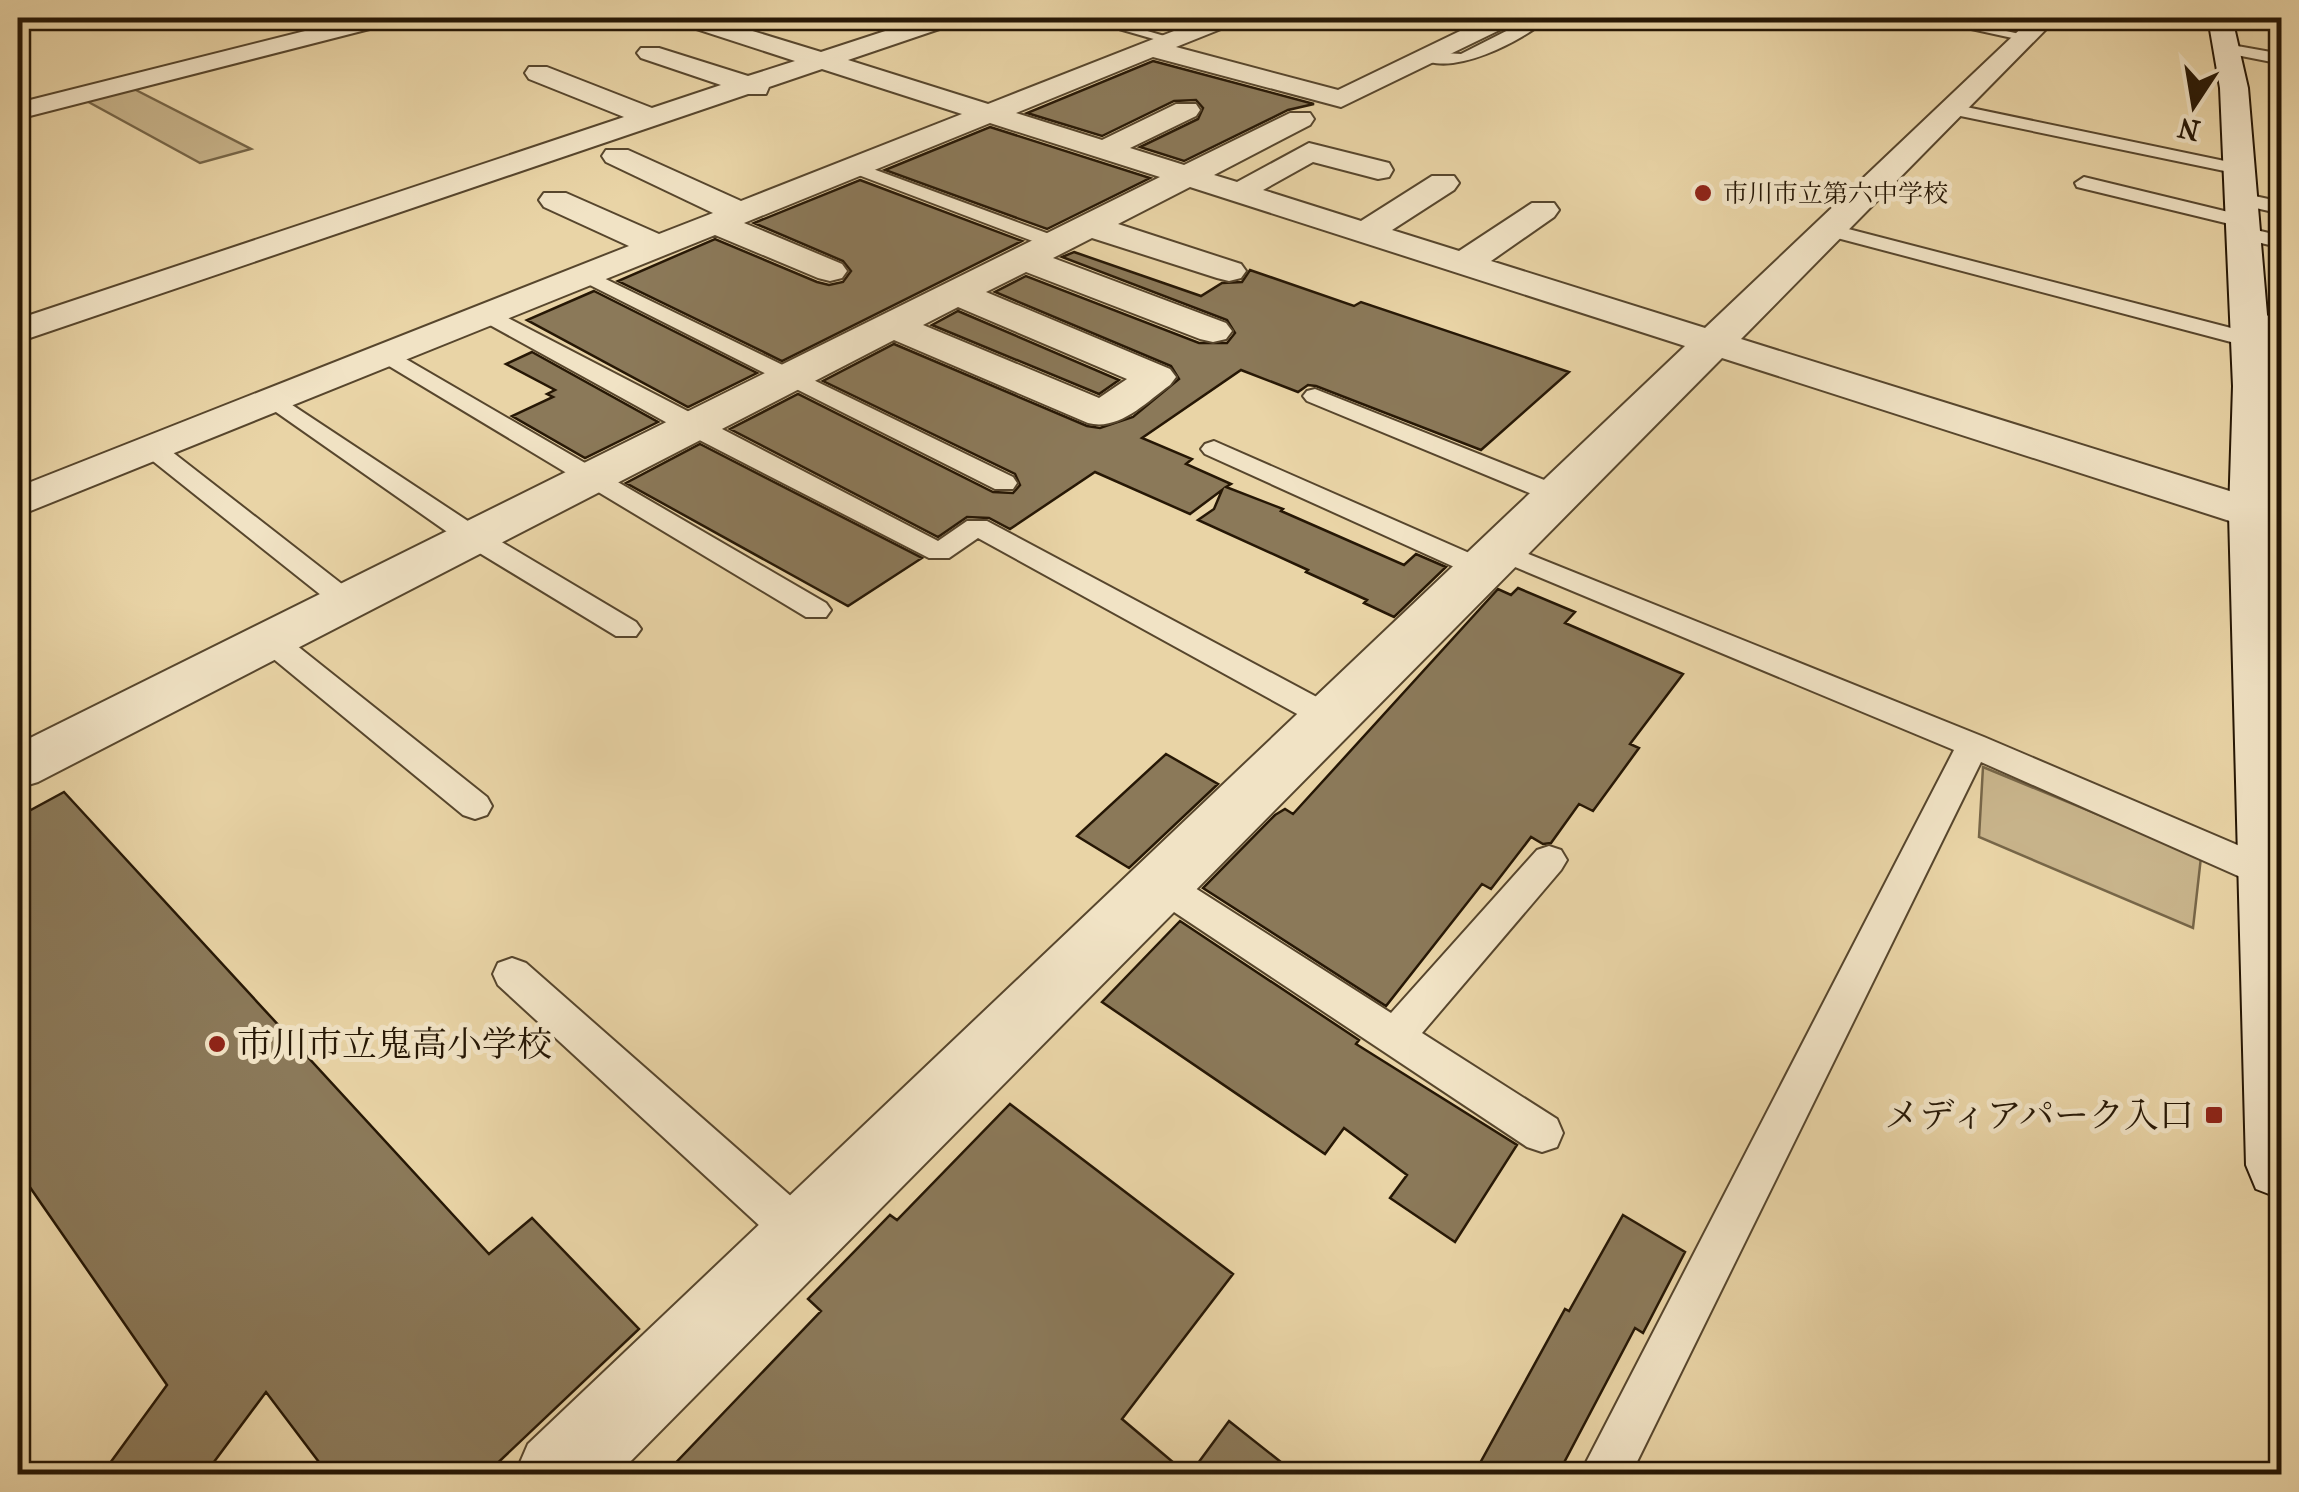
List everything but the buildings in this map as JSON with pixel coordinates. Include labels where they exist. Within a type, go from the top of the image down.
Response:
[{"type":"street","points":[[687,18],[2267,518]]},
{"type":"street","points":[[18,331],[948,18]]},
{"type":"street","points":[[18,503],[1227,18]]},
{"type":"street","points":[[1160,44],[1341,99],[1505,18]]},
{"type":"street","points":[[18,111],[365,19]]},
{"type":"street","points":[[558,1474],[2036,27]]},
{"type":"street","points":[[2222,33],[2255,212],[2263,353],[2282,1165]]},
{"type":"street","points":[[650,53],[797,102]]},
{"type":"street","points":[[538,73],[650,118]]},
{"type":"street","points":[[1104,150],[1186,110]]},
{"type":"street","points":[[18,768],[1300,119]]},
{"type":"street","points":[[866,127],[911,144]]},
{"type":"street","points":[[1238,192],[1309,152],[1378,170]]},
{"type":"street","points":[[617,156],[830,271]]},
{"type":"street","points":[[1366,232],[1443,182]]},
{"type":"street","points":[[556,200],[658,246]]},
{"type":"street","points":[[1465,263],[1543,210]]},
{"type":"street","points":[[1054,242],[1229,271]]},
{"type":"street","points":[[1054,242],[1213,331]]},
{"type":"street","points":[[890,325],[1102,414],[1156,376],[954,292]]},
{"type":"lane","points":[[1088,18],[1160,44]]},
{"type":"lane","points":[[1427,57],[1447,62],[1464,59],[1542,18]]},
{"type":"lane","points":[[1928,18],[2036,27]]},
{"type":"lane","points":[[2222,33],[2282,59]]},
{"type":"lane","points":[[1952,109],[2255,212]]},
{"type":"lane","points":[[854,167],[1054,242]]},
{"type":"lane","points":[[2084,183],[2255,212]]},
{"type":"lane","points":[[1829,230],[2263,353]]},
{"type":"lane","points":[[586,275],[787,378],[1004,482]]},
{"type":"lane","points":[[487,314],[691,426],[939,552],[977,527],[1330,718]]},
{"type":"lane","points":[[387,355],[816,610]]},
{"type":"lane","points":[[1315,396],[1558,495]]},
{"type":"lane","points":[[274,400],[473,537],[626,629]]},
{"type":"lane","points":[[152,449],[346,601]]},
{"type":"lane","points":[[1214,449],[1974,746],[2274,876]]},
{"type":"lane","points":[[270,640],[474,806]]},
{"type":"lane","points":[[1605,1474],[1974,746]]},
{"type":"lane","points":[[1395,1037],[1549,860]]},
{"type":"lane","points":[[1160,884],[1542,1133]]},
{"type":"lane","points":[[512,974],[802,1234]]},
{"type":"shaded area","points":[[130,87],[251,149],[200,163],[83,99]]},
{"type":"shaded area","points":[[1983,767],[2201,857],[2193,928],[1979,837]]},
{"type":"place","name":"市川市立第六中学校","points":[[1703,193]]},
{"type":"place","name":"市川市立鬼高小学校","points":[[217,1044]]},
{"type":"place","name":"メディアパーク入口","points":[[2214,1115]]}]
